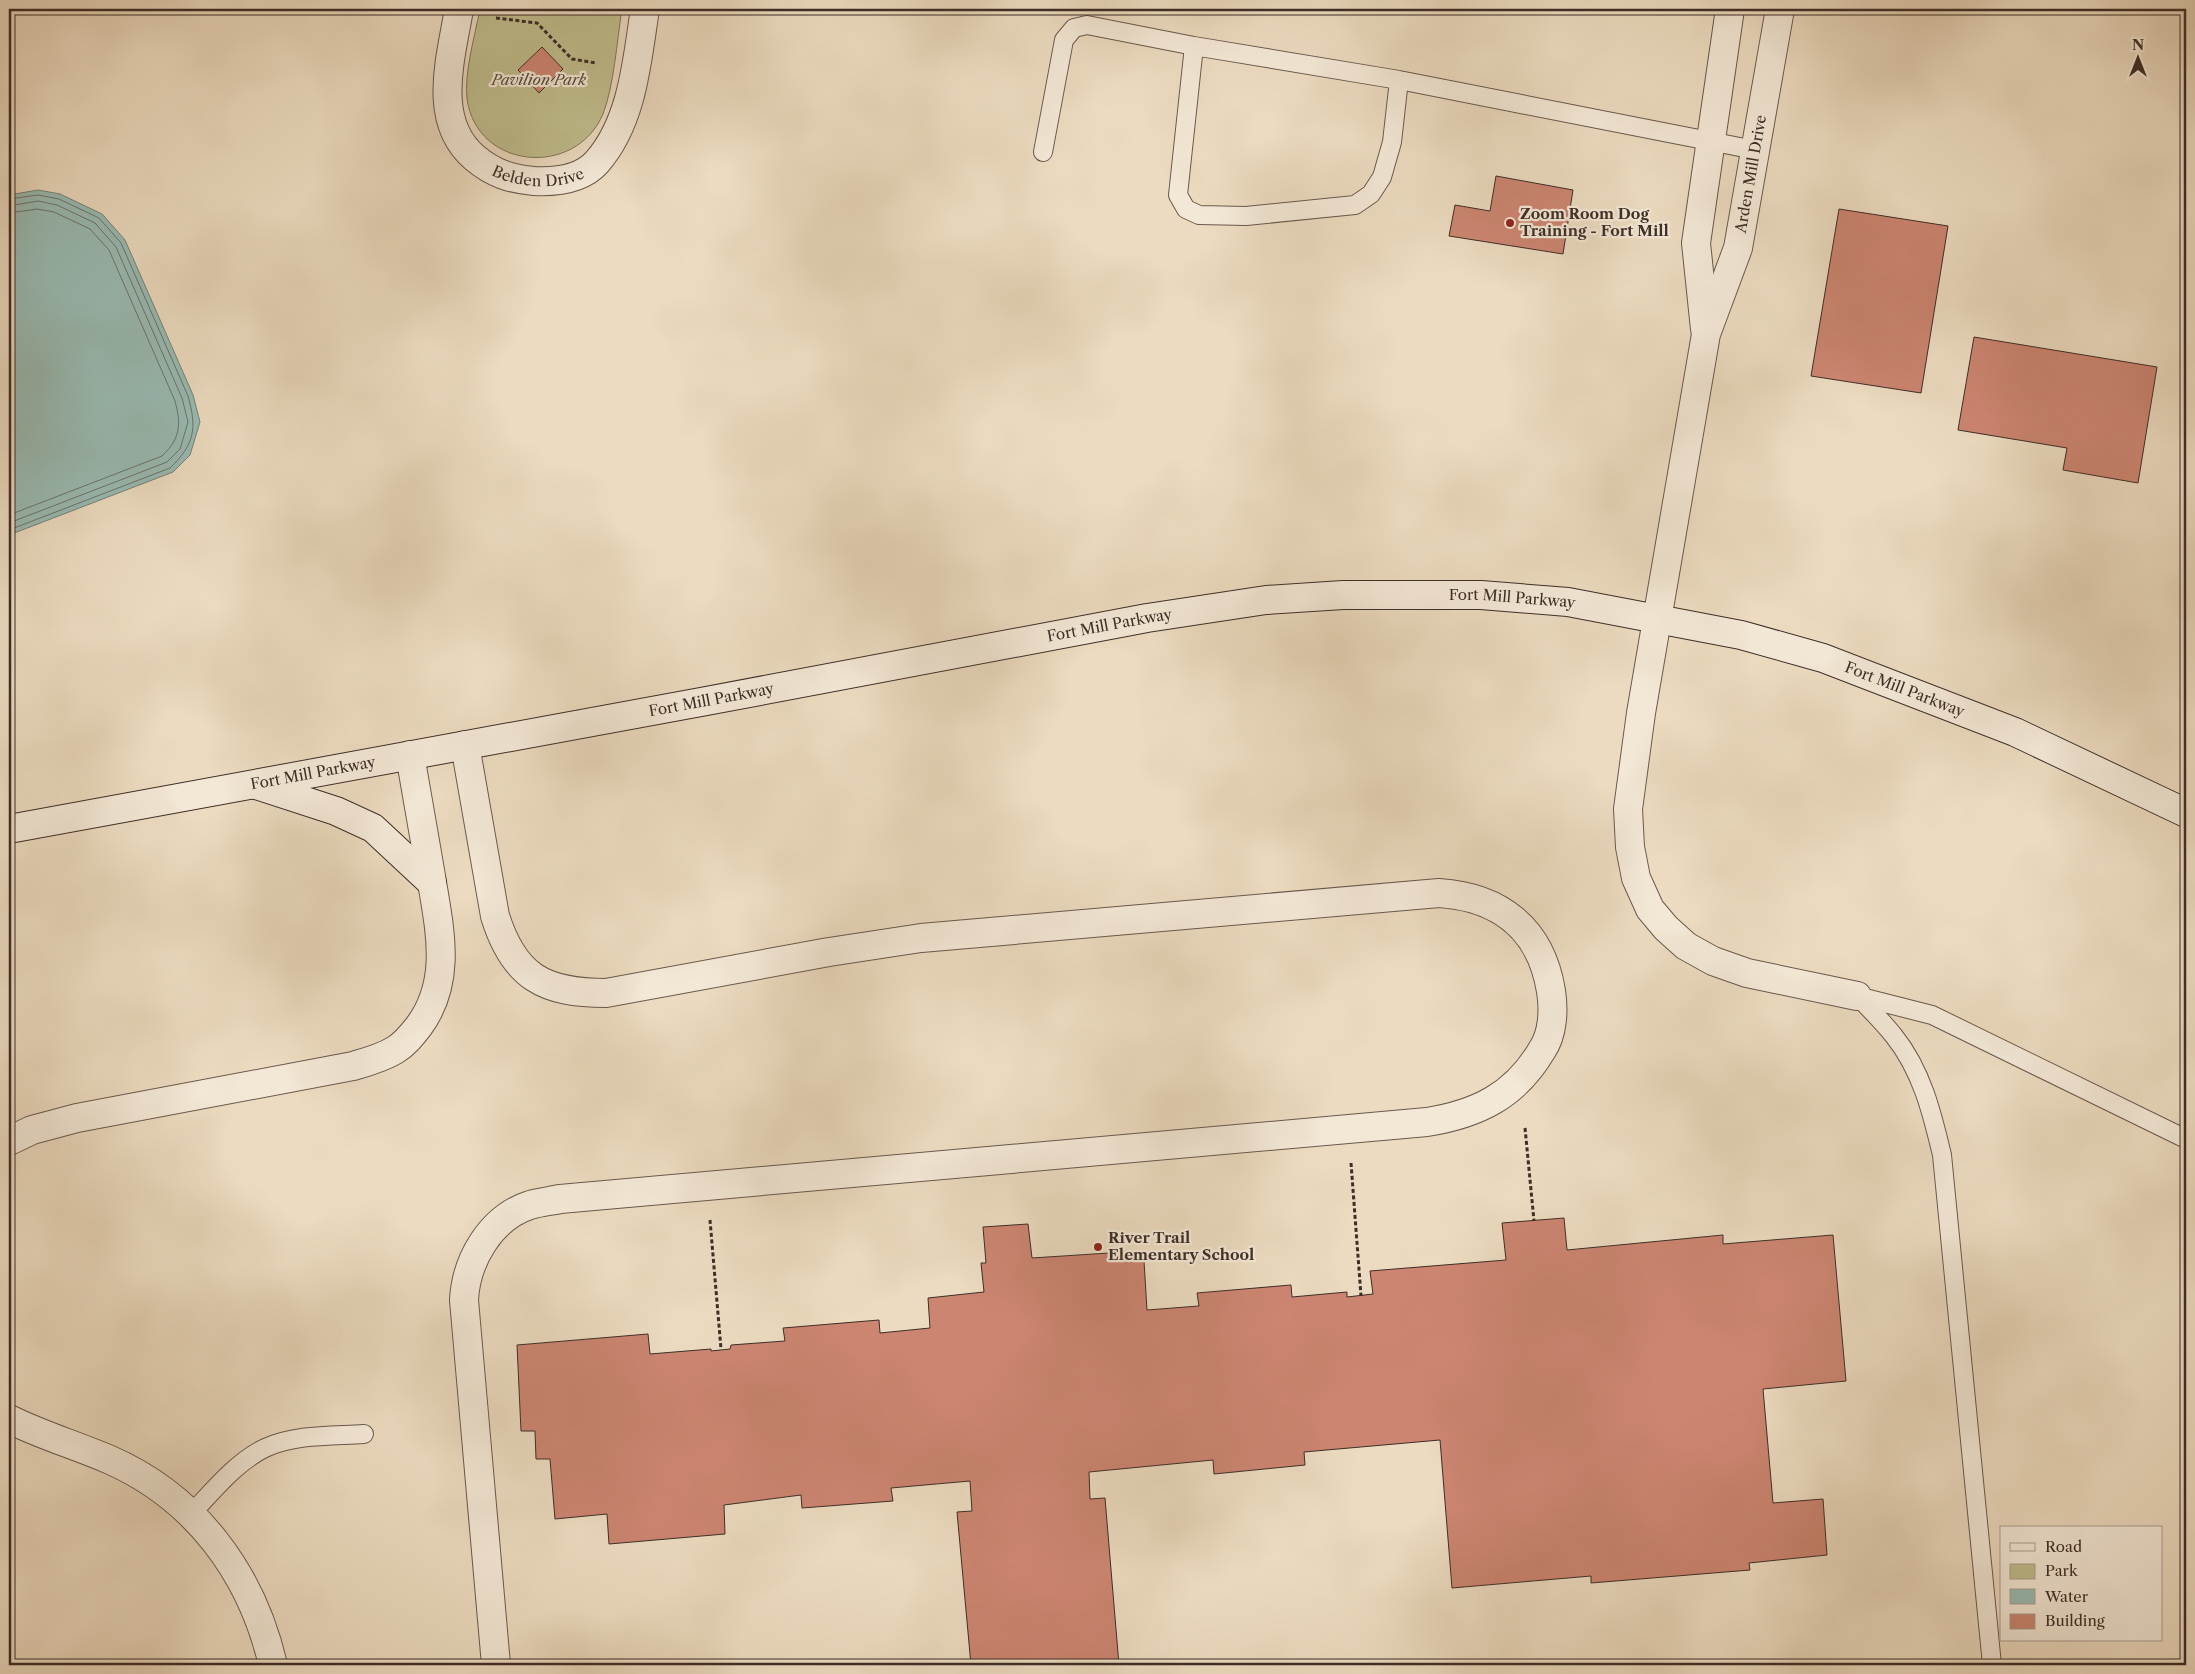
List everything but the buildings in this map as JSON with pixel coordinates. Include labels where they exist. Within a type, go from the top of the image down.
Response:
[{"type":"street","name":"Belden Drive","points":[[459,9],[448,76],[448,111],[456,135],[468,153],[490,171],[522,180],[553,182],[576,175],[596,164],[611,142],[624,116],[645,9]]},
{"type":"street","name":"Arden Mill Drive","points":[[1706,334],[1696,243],[1730,9]]},
{"type":"street","name":"Arden Mill Drive","points":[[1780,9],[1738,248],[1706,334],[1655,618],[1628,809],[1630,847],[1636,878],[1650,909],[1666,928],[1686,946],[1713,961],[1747,973],[1857,996]]},
{"type":"street","name":"Fort Mill Parkway","points":[[9,829],[1147,618],[1266,600],[1343,595],[1481,594],[1568,602],[1741,635],[1823,658],[2015,732],[2186,813]]},
{"type":"street","points":[[465,745],[495,916],[501,936],[512,957],[527,972],[542,982],[559,989],[582,994],[606,994],[819,954],[921,938],[1439,893],[1460,895],[1482,901],[1521,925],[1534,940],[1543,957],[1549,976],[1553,1010],[1550,1029],[1543,1049],[1513,1086],[1495,1100],[1475,1111],[1453,1118],[1427,1122],[560,1199],[530,1205],[512,1214],[492,1232],[476,1253],[465,1285],[496,1665]]},
{"type":"street","points":[[9,1141],[32,1130],[77,1118],[353,1066],[377,1059],[396,1049],[411,1037],[425,1017],[435,997],[440,980],[442,938],[410,756]]},
{"type":"street","points":[[252,784],[336,811],[373,828],[432,883]]},
{"type":"street","points":[[9,1419],[38,1433],[123,1467],[162,1490],[203,1525],[224,1550],[242,1580],[257,1611],[274,1665]]},
{"type":"lane","points":[[1043,152],[1064,40],[1074,28],[1087,25],[1194,46],[1400,80],[1755,150]]},
{"type":"lane","points":[[1194,46],[1178,195],[1186,209],[1198,215],[1246,216],[1354,205],[1371,194],[1382,176],[1392,142],[1400,80]]},
{"type":"lane","points":[[1857,996],[1932,1015],[2186,1140]]},
{"type":"lane","points":[[1857,996],[1895,1037],[1916,1070],[1924,1088],[1942,1155],[1992,1665]]},
{"type":"lane","points":[[191,1514],[235,1469],[266,1448],[313,1437],[364,1434]]},
{"type":"path","points":[[496,18],[537,23],[572,59],[596,63]]},
{"type":"path","points":[[1525,1128],[1534,1220]]},
{"type":"path","points":[[1351,1163],[1361,1296]]},
{"type":"path","points":[[710,1220],[722,1349]]},
{"type":"green space","name":"Pavilion Park","points":[[480,9],[622,9],[613,77],[607,103],[603,114],[590,135],[572,149],[551,156],[529,157],[507,152],[489,140],[475,123],[467,99],[466,89],[470,54]]},
{"type":"water","points":[[38,190],[60,194],[102,214],[125,240],[193,395],[200,422],[190,455],[173,472],[9,535],[9,195]]},
{"type":"place","name":"Zoom Room Dog Training - Fort Mill","points":[[1510,223]]},
{"type":"place","name":"River Trail Elementary School","points":[[1098,1247]]}]
